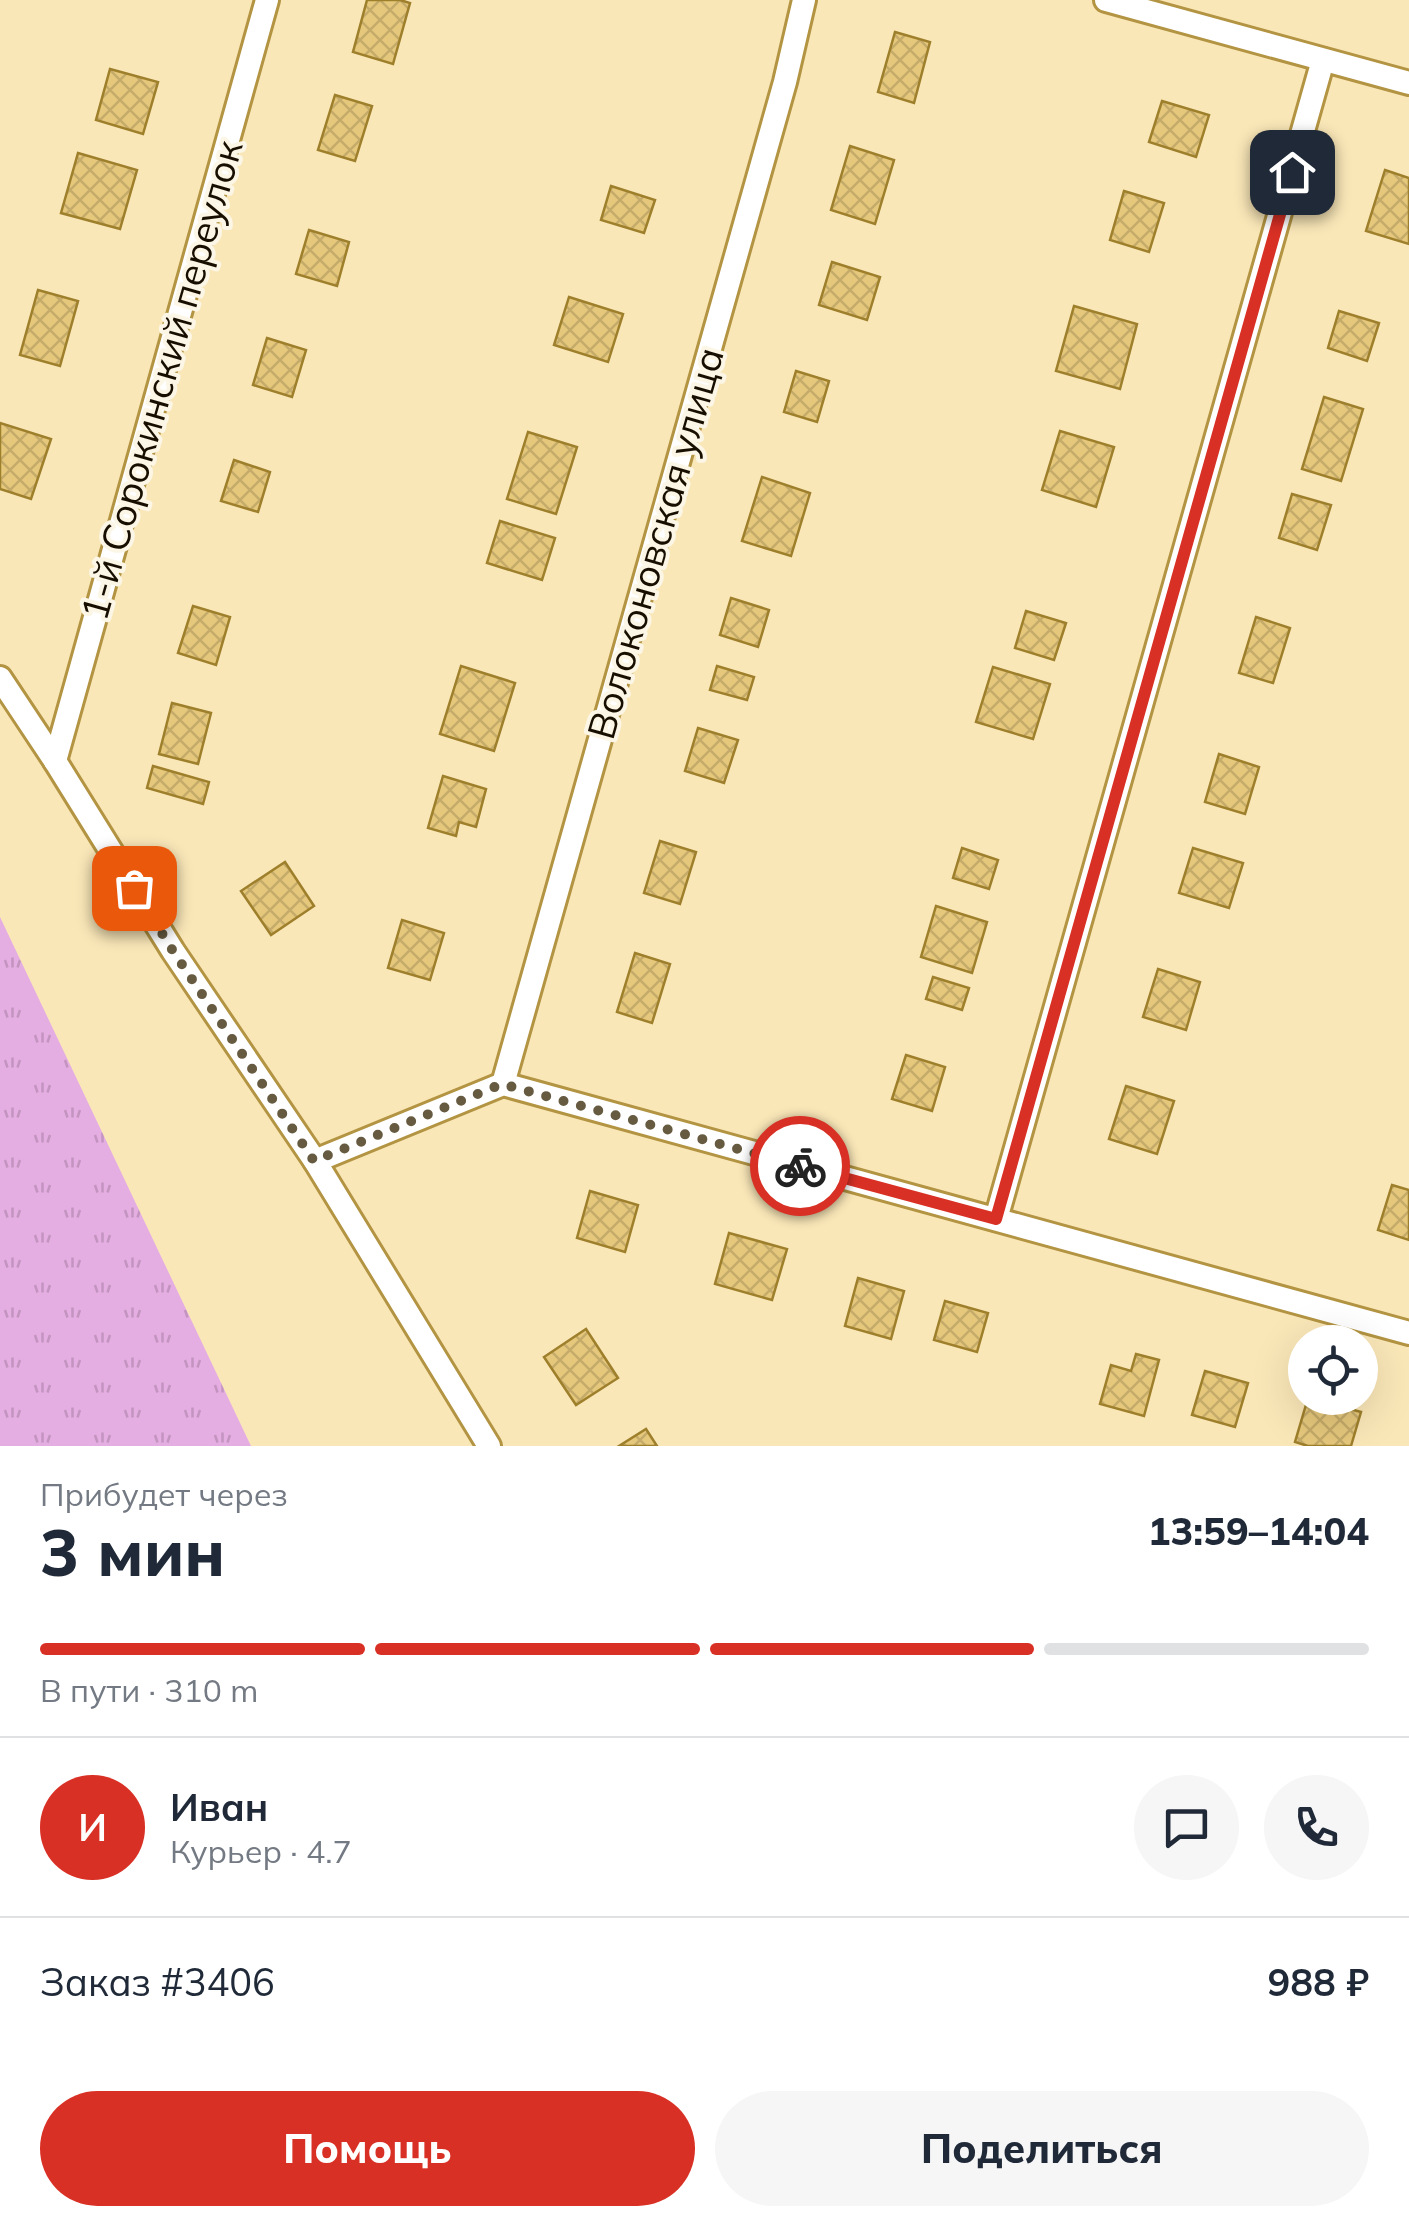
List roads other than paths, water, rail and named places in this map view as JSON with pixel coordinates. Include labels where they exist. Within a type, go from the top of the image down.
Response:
[{"type":"street","name":"1-й Сорокинский переулок","points":[[55,761],[268,0]]},
{"type":"street","name":"Волоконовская улица","points":[[502,1084],[785,82],[804,0]]},
{"type":"street","points":[[1106,0],[1409,83]]},
{"type":"street","points":[[996,1219],[1323,60]]},
{"type":"street","points":[[0,678],[173,951],[314,1161],[488,1446]]},
{"type":"street","points":[[314,1161],[502,1084],[1409,1333]]}]
